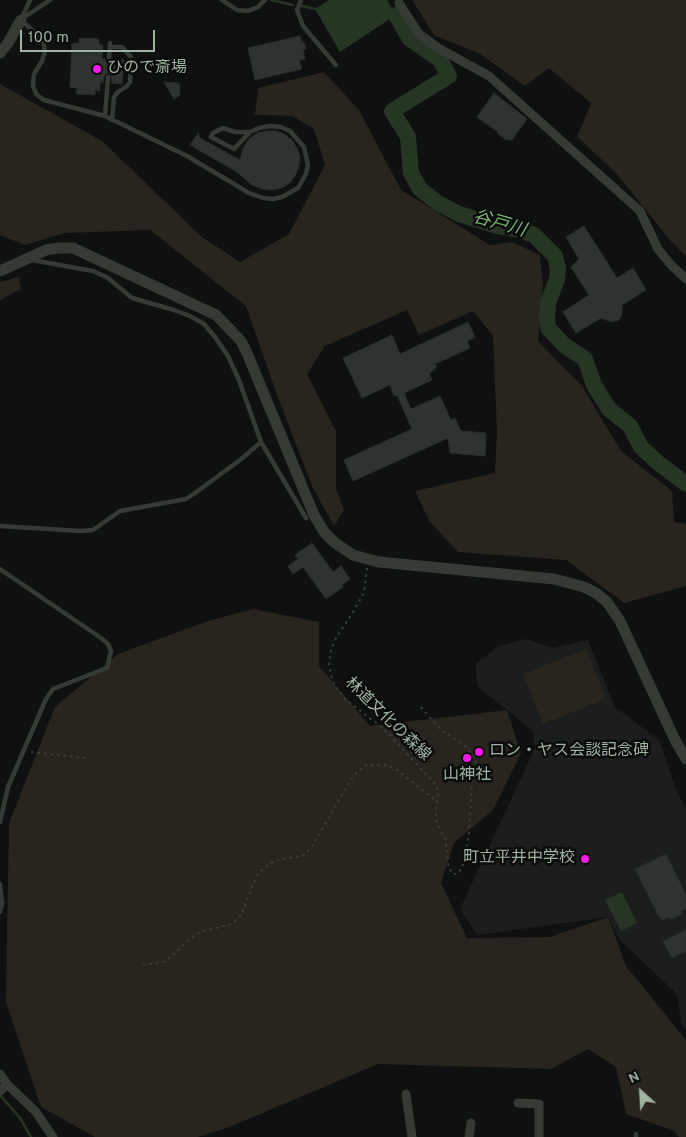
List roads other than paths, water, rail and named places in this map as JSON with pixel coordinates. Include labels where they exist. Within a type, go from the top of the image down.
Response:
[{"type":"street","points":[[398,1],[419,34],[440,49],[489,76],[634,205],[640,211],[658,249],[686,279]]},
{"type":"street","points":[[0,53],[21,20]]},
{"type":"street","points":[[0,271],[46,250],[73,248],[216,315],[241,341],[318,523],[334,542],[353,555],[367,560],[554,579],[584,587],[596,593],[607,602],[620,621],[686,760]]},
{"type":"street","points":[[0,1074],[4,1088],[36,1112],[53,1137]]},
{"type":"street","points":[[406,1094],[412,1137]]},
{"type":"street","points":[[518,1103],[543,1104],[539,1137]]},
{"type":"street","points":[[469,1137],[471,1123]]},
{"type":"lane","points":[[21,20],[30,0]]},
{"type":"lane","points":[[21,20],[50,0]]},
{"type":"lane","points":[[222,0],[237,10],[248,11],[258,8],[265,0]]},
{"type":"lane","points":[[302,0],[297,10],[303,26],[336,65]]},
{"type":"lane","points":[[21,20],[42,40],[45,51],[42,61],[34,74],[33,86],[36,94],[44,100],[105,116],[188,156],[249,193],[273,199],[282,197],[298,188],[306,174],[308,165],[304,147],[290,131],[281,127],[270,126],[250,132],[235,132],[223,128],[213,133],[211,137],[234,149],[250,132]]},
{"type":"lane","points":[[109,59],[110,45],[122,47],[131,57],[130,82],[114,97],[112,120]]},
{"type":"lane","points":[[105,116],[108,77]]},
{"type":"lane","points":[[26,259],[93,271],[108,278],[132,298],[174,310],[204,324],[228,356],[239,380],[261,442],[306,518]]},
{"type":"lane","points":[[0,526],[81,531],[93,530],[120,511],[186,499],[196,494],[261,442]]},
{"type":"lane","points":[[0,569],[101,638],[108,644],[111,651],[107,668],[53,689],[46,699],[8,787],[0,822]]},
{"type":"lane","points":[[0,884],[2,904],[0,912]]},
{"type":"waterway","points":[[271,0],[293,5]]},
{"type":"waterway","points":[[302,6],[315,9]]},
{"type":"waterway","name":"谷戸川","points":[[396,15],[410,39],[440,60],[449,76],[392,111],[408,137],[411,173],[420,189],[438,203],[459,214],[534,235],[555,256],[558,268],[557,279],[548,303],[548,328],[564,345],[585,359],[594,385],[609,409],[630,426],[641,447],[686,484]]},
{"type":"waterway","points":[[0,1095],[20,1118],[31,1137]]},
{"type":"place","name":"ひので斎場","points":[[97,69]]},
{"type":"place","name":"ロン・ヤス会談記念碑","points":[[479,752]]},
{"type":"place","name":"山神社","points":[[467,758]]},
{"type":"place","name":"町立平井中学校","points":[[585,859]]}]
